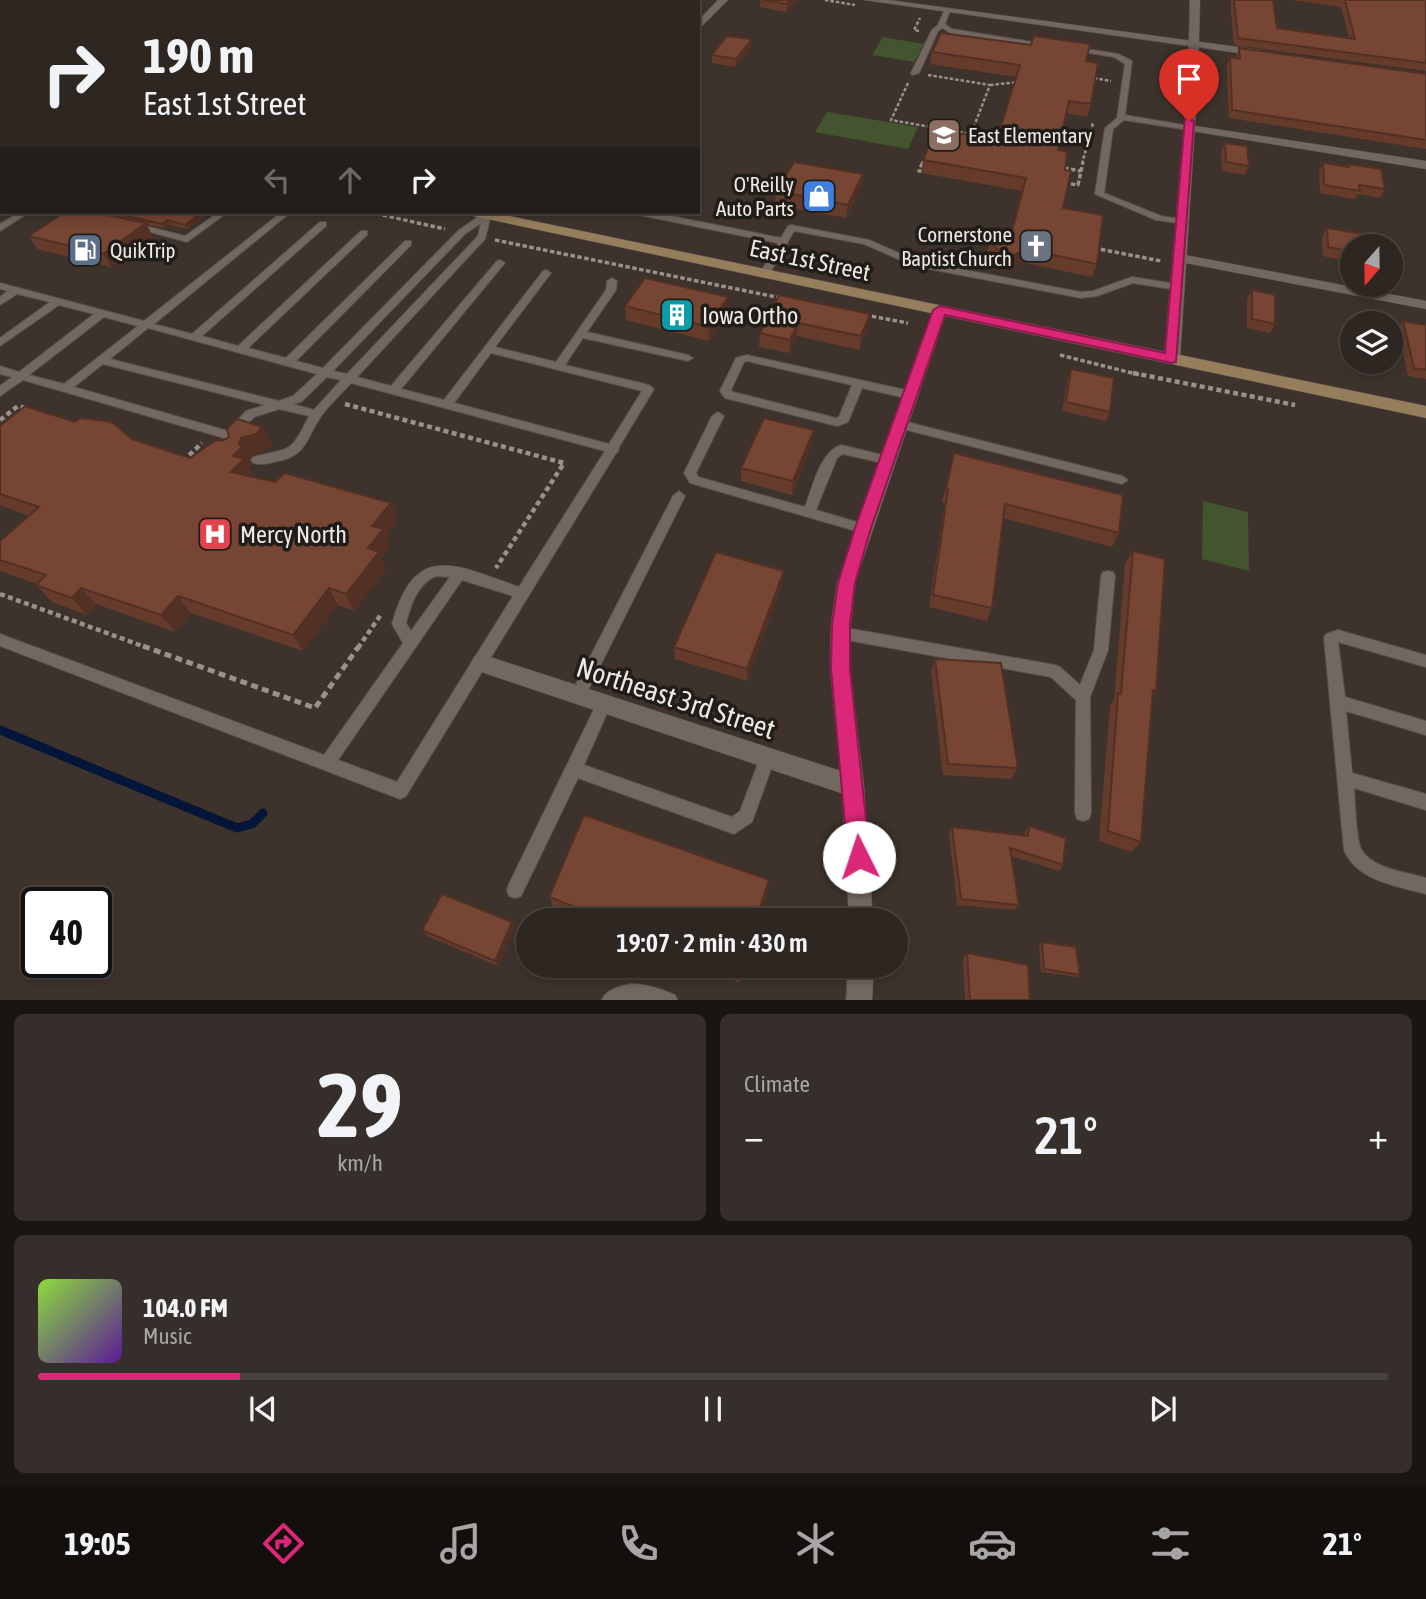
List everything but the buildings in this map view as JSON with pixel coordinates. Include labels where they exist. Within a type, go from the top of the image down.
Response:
[{"type":"main road","name":"East 1st Street","points":[[488,214],[765,273],[937,319],[1172,359],[1426,412]]},
{"type":"street","points":[[700,25],[723,0]]},
{"type":"street","points":[[869,0],[1277,56]]},
{"type":"street","points":[[1172,359],[1189,128],[1195,0]]},
{"type":"street","points":[[1189,128],[1426,165]]},
{"type":"street","points":[[1179,261],[1426,305]]},
{"type":"street","points":[[860,908],[853,786],[840,669],[846,583],[937,319]]},
{"type":"street","name":"Northeast 3rd Street","points":[[481,663],[853,786]]},
{"type":"street","points":[[859,1000],[860,978]]},
{"type":"lane","points":[[915,74],[934,33],[942,26],[947,10]]},
{"type":"lane","points":[[942,26],[954,32],[1052,46]]},
{"type":"lane","points":[[1065,48],[1116,55],[1129,63],[1121,117],[1109,128],[1099,191],[1106,198],[1159,218],[1182,222]]},
{"type":"lane","points":[[1121,117],[1189,128]]},
{"type":"lane","points":[[0,228],[23,214]]},
{"type":"lane","points":[[122,224],[187,239],[221,214]]},
{"type":"lane","points":[[65,389],[285,214]]},
{"type":"lane","points":[[227,449],[226,443],[237,426],[250,414],[297,399],[327,372],[461,232],[482,214]]},
{"type":"lane","points":[[257,460],[281,458],[299,447],[316,414],[482,237],[483,214]]},
{"type":"lane","points":[[649,214],[783,241]]},
{"type":"lane","points":[[195,337],[323,224]]},
{"type":"lane","points":[[765,273],[791,228],[866,242],[914,263],[1081,295],[1094,294],[1132,280],[1177,287]]},
{"type":"lane","points":[[241,349],[364,233]]},
{"type":"lane","points":[[289,362],[408,243]]},
{"type":"lane","points":[[394,390],[500,263]]},
{"type":"lane","points":[[447,404],[547,273]]},
{"type":"lane","points":[[558,366],[611,290],[612,281]]},
{"type":"lane","points":[[0,286],[614,449]]},
{"type":"lane","points":[[0,302],[16,290]]},
{"type":"lane","points":[[0,343],[58,301]]},
{"type":"lane","points":[[0,392],[102,313]]},
{"type":"lane","points":[[580,334],[688,358]]},
{"type":"lane","points":[[0,640],[400,792],[649,389],[489,349]]},
{"type":"lane","points":[[858,383],[844,419],[837,422],[729,396],[725,391],[740,360],[747,358],[858,383],[909,395]]},
{"type":"lane","points":[[101,360],[316,414]]},
{"type":"lane","points":[[0,370],[231,436]]},
{"type":"lane","points":[[718,416],[690,473],[694,480],[863,528]]},
{"type":"lane","points":[[900,424],[1122,480]]},
{"type":"lane","points":[[809,512],[832,455],[841,449],[887,460]]},
{"type":"lane","points":[[578,695],[679,496]]},
{"type":"lane","points":[[411,643],[402,633],[399,624],[408,598],[428,573],[439,570],[459,574],[523,594]]},
{"type":"lane","points":[[327,764],[459,574]]},
{"type":"lane","points":[[1083,813],[1083,697],[1101,650],[1108,576]]},
{"type":"lane","points":[[841,633],[1055,671],[1083,697]]},
{"type":"lane","points":[[1426,661],[1338,636],[1331,638],[1352,850],[1358,861],[1369,868],[1426,886]]},
{"type":"lane","points":[[1338,702],[1426,728]]},
{"type":"lane","points":[[515,890],[604,704]]},
{"type":"lane","points":[[574,769],[734,825],[746,816],[767,758]]},
{"type":"lane","points":[[1346,778],[1426,802]]},
{"type":"lane","points":[[610,1000],[622,992],[645,992],[669,1000]]},
{"type":"path","points":[[922,14],[914,30],[934,33]]},
{"type":"path","points":[[1109,90],[1113,70]]},
{"type":"path","points":[[978,145],[971,134],[891,120],[913,73],[990,85],[1011,81],[1024,83]]},
{"type":"path","points":[[1094,78],[1111,81]]},
{"type":"path","points":[[971,134],[990,85]]},
{"type":"path","points":[[1062,182],[1078,185],[1090,128],[1099,120]]},
{"type":"path","points":[[945,139],[948,130]]},
{"type":"path","points":[[922,171],[919,170],[929,148]]},
{"type":"path","points":[[1064,168],[1081,171]]},
{"type":"path","points":[[378,214],[461,232]]},
{"type":"path","points":[[482,237],[783,299]]},
{"type":"path","points":[[1088,247],[1179,261]]},
{"type":"path","points":[[853,313],[937,319]]},
{"type":"path","points":[[1058,355],[1154,378],[1301,406]]},
{"type":"path","points":[[339,402],[564,463],[496,569],[485,565]]},
{"type":"path","points":[[0,420],[18,406],[31,410]]},
{"type":"path","points":[[176,467],[201,442],[209,446]]},
{"type":"path","points":[[174,453],[187,457]]},
{"type":"path","points":[[0,594],[314,708],[386,606]]},
{"type":"green space","points":[[883,37],[924,44],[914,62],[872,55]]},
{"type":"green space","points":[[827,112],[918,127],[908,149],[815,132]]},
{"type":"green space","points":[[1203,501],[1248,512],[1249,571],[1202,559]]},
{"type":"waterway","points":[[0,730],[237,828],[252,824],[263,813]]},
{"type":"place","name":"East Elementary","points":[[944,135]]},
{"type":"place","name":"O'Reilly Auto Parts","points":[[819,196]]},
{"type":"place","name":"Cornerstone Baptist Church","points":[[1036,246]]},
{"type":"place","name":"QuikTrip","points":[[85,250]]},
{"type":"place","name":"Iowa Ortho","points":[[677,315]]},
{"type":"place","name":"Mercy North","points":[[215,534]]},
{"type":"route","points":[[859,857],[840,669],[841,624],[846,583],[940,310],[1172,359],[1189,121]]}]
